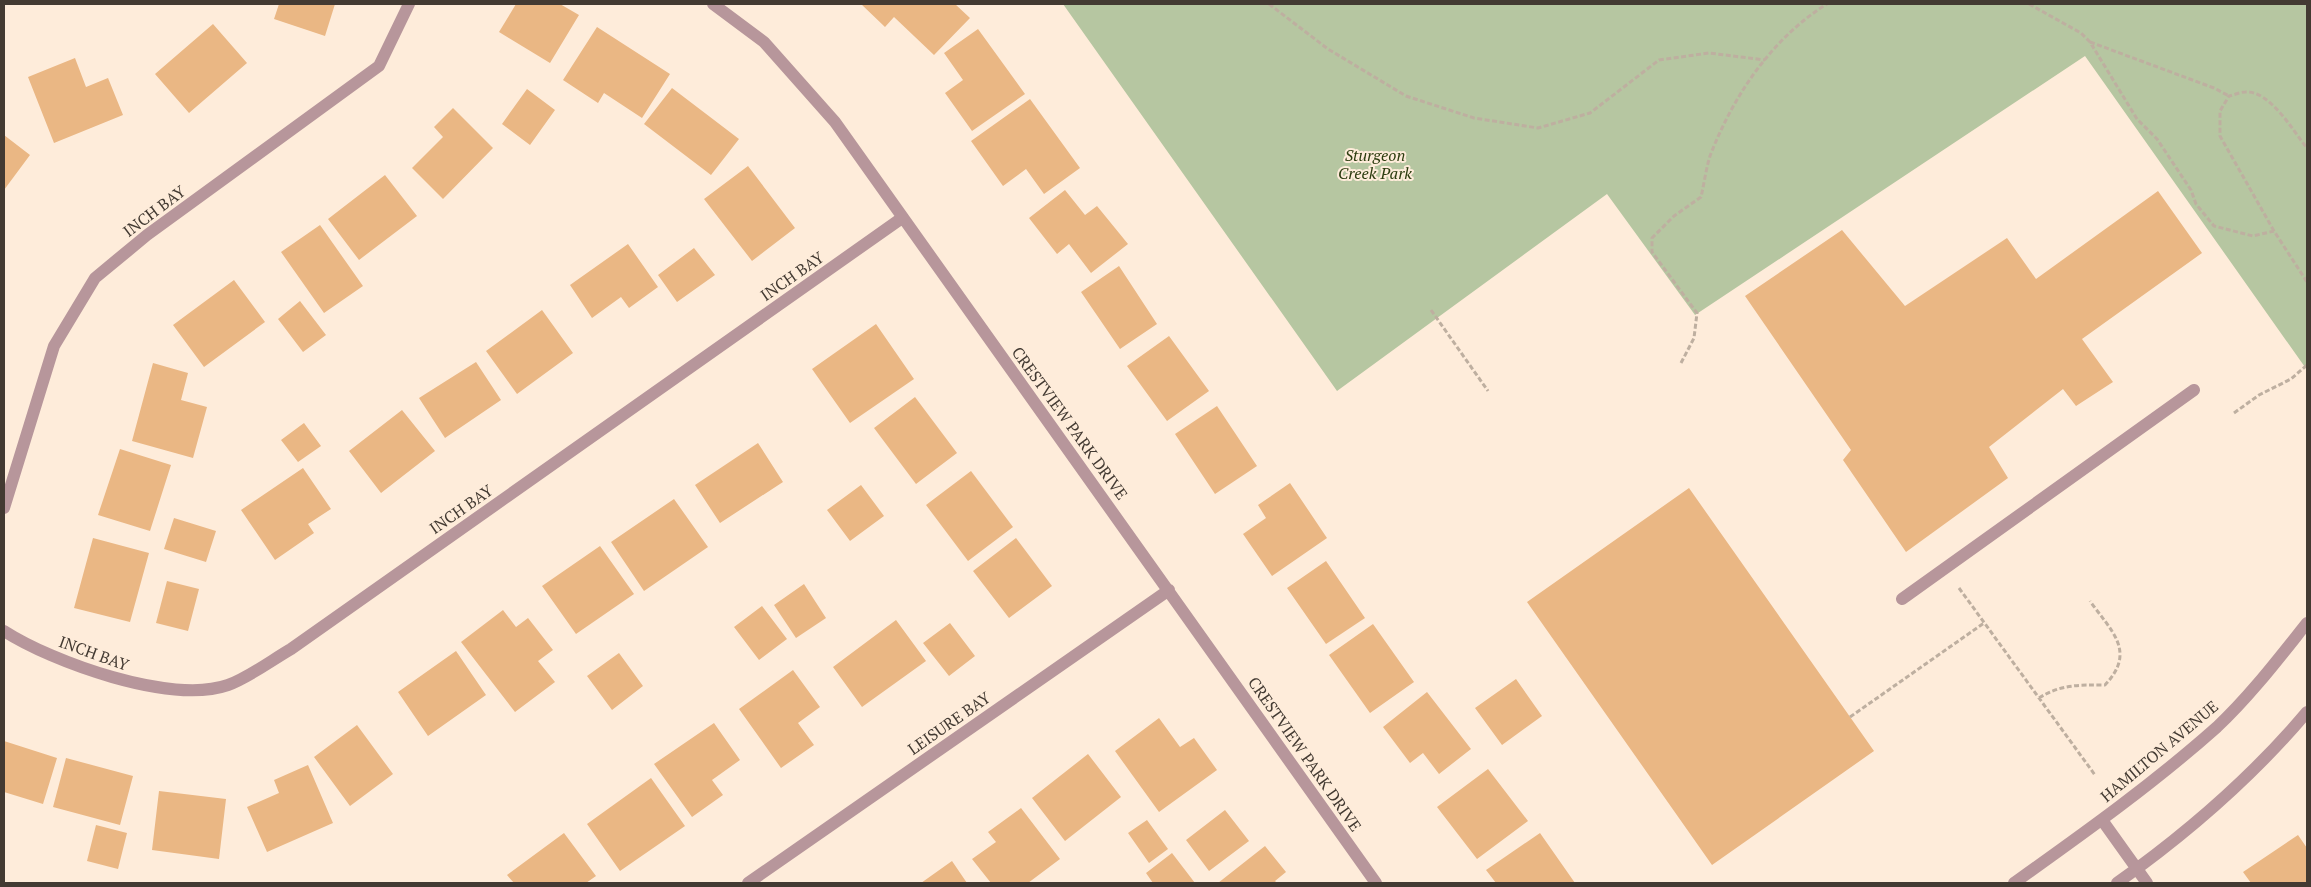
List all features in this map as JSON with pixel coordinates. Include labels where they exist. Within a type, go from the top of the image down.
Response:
[{"type":"street","name":"INCH BAY","points":[[4,508],[54,346],[95,278],[147,235],[379,66],[409,4]]},
{"type":"street","name":"CRESTVIEW PARK DRIVE","points":[[713,4],[764,42],[835,122],[1376,883]]},
{"type":"street","name":"INCH BAY","points":[[4,631],[28,646],[135,685],[197,691],[228,685],[291,649],[902,218]]},
{"type":"street","points":[[1902,599],[2194,390]]},
{"type":"street","name":"LEISURE BAY","points":[[748,883],[1169,590]]},
{"type":"street","name":"HAMILTON AVENUE","points":[[2014,883],[2135,796],[2218,726],[2268,671],[2307,624]]},
{"type":"street","points":[[2117,883],[2168,847],[2212,809],[2251,772],[2307,712]]},
{"type":"street","points":[[2102,820],[2147,883]]},
{"type":"path","points":[[1268,4],[1328,49],[1406,96],[1474,118],[1538,128],[1590,113],[1660,60],[1709,52],[1766,60]]},
{"type":"path","points":[[1681,363],[1694,338],[1697,313],[1652,252],[1652,238],[1674,216],[1701,197],[1710,158],[1727,118],[1748,80],[1806,18],[1828,4]]},
{"type":"path","points":[[2029,4],[2082,33],[2090,42],[2137,119],[2157,139],[2191,190],[2196,204],[2214,226],[2230,232],[2253,236],[2274,231]]},
{"type":"path","points":[[2090,42],[2206,85],[2229,96],[2246,92],[2260,95],[2279,111],[2307,148]]},
{"type":"path","points":[[2229,96],[2220,111],[2220,136],[2274,231],[2307,282]]},
{"type":"path","points":[[1431,310],[1488,391]]},
{"type":"path","points":[[2234,413],[2259,395],[2291,379],[2307,365]]},
{"type":"path","points":[[1958,587],[2095,775]]},
{"type":"path","points":[[2039,698],[2053,689],[2071,685],[2105,685],[2117,670],[2121,649],[2116,638],[2090,601]]},
{"type":"path","points":[[1850,717],[1984,623]]},
{"type":"green space","name":"Sturgeon Creek Park","points":[[1063,4],[2307,4],[2307,370],[2085,56],[1695,315],[1607,194],[1337,391]]},
{"type":"building","points":[[279,4],[335,4],[325,36],[274,19]]},
{"type":"building","points":[[516,4],[560,4],[579,15],[550,63],[499,32]]},
{"type":"building","points":[[861,4],[955,4],[970,18],[934,55],[894,17],[885,27]]},
{"type":"building","points":[[213,24],[247,63],[189,113],[155,74]]},
{"type":"building","points":[[597,27],[670,74],[642,118],[604,93],[598,103],[563,80]]},
{"type":"building","points":[[978,29],[1025,94],[972,131],[945,93],[963,80],[944,53]]},
{"type":"building","points":[[75,58],[86,87],[108,78],[123,115],[54,143],[28,77]]},
{"type":"building","points":[[672,88],[739,139],[711,175],[644,124]]},
{"type":"building","points":[[527,89],[555,110],[530,145],[502,124]]},
{"type":"building","points":[[1030,99],[1080,168],[1044,194],[1026,169],[1003,186],[971,141]]},
{"type":"building","points":[[453,108],[493,148],[443,199],[412,168],[443,137],[434,127]]},
{"type":"building","points":[[4,135],[30,155],[4,190]]},
{"type":"building","points":[[748,166],[795,228],[752,261],[704,199]]},
{"type":"building","points":[[385,175],[417,216],[359,260],[328,219]]},
{"type":"building","points":[[1065,190],[1085,215],[1097,206],[1128,244],[1091,273],[1069,244],[1057,254],[1029,218]]},
{"type":"building","points":[[2158,191],[2202,253],[2082,339],[2113,382],[2076,406],[2063,389],[1989,447],[2008,478],[1906,552],[1843,460],[1851,450],[1745,296],[1842,230],[1905,306],[2007,238],[2036,279]]},
{"type":"building","points":[[320,225],[363,286],[324,313],[281,252]]},
{"type":"building","points":[[628,244],[658,287],[629,308],[621,297],[592,318],[570,285]]},
{"type":"building","points":[[694,248],[715,275],[677,302],[658,275]]},
{"type":"building","points":[[1119,266],[1157,324],[1120,349],[1081,292]]},
{"type":"building","points":[[234,280],[265,322],[204,367],[173,325]]},
{"type":"building","points":[[300,301],[326,335],[303,352],[278,319]]},
{"type":"building","points":[[542,310],[573,353],[517,394],[486,351]]},
{"type":"building","points":[[876,324],[914,379],[850,423],[812,369]]},
{"type":"building","points":[[1169,336],[1209,391],[1167,421],[1127,366]]},
{"type":"building","points":[[476,362],[501,400],[445,438],[419,398]]},
{"type":"building","points":[[153,363],[188,373],[181,400],[207,407],[193,458],[132,441]]},
{"type":"building","points":[[915,397],[957,453],[916,484],[874,428]]},
{"type":"building","points":[[1217,406],[1257,466],[1215,494],[1175,434]]},
{"type":"building","points":[[402,410],[435,451],[381,493],[349,451]]},
{"type":"building","points":[[304,423],[321,446],[298,462],[281,440]]},
{"type":"building","points":[[758,443],[783,482],[720,523],[695,485]]},
{"type":"building","points":[[120,449],[171,465],[150,531],[98,515]]},
{"type":"building","points":[[303,468],[331,509],[308,524],[314,533],[275,560],[241,510]]},
{"type":"building","points":[[971,471],[1013,527],[968,561],[926,505]]},
{"type":"building","points":[[1290,483],[1327,538],[1272,576],[1243,534],[1266,518],[1258,505]]},
{"type":"building","points":[[861,485],[884,516],[850,541],[827,510]]},
{"type":"building","points":[[1689,488],[1874,751],[1712,865],[1527,602]]},
{"type":"building","points":[[674,499],[708,547],[644,591],[611,542]]},
{"type":"building","points":[[174,518],[216,531],[206,562],[164,549]]},
{"type":"building","points":[[93,538],[149,553],[130,622],[74,608]]},
{"type":"building","points":[[1016,538],[1052,586],[1009,618],[973,571]]},
{"type":"building","points":[[600,546],[634,594],[576,634],[542,586]]},
{"type":"building","points":[[1326,561],[1365,618],[1326,644],[1287,588]]},
{"type":"building","points":[[167,581],[199,589],[188,631],[156,623]]},
{"type":"building","points":[[804,584],[826,618],[796,638],[774,605]]},
{"type":"building","points":[[762,606],[787,639],[759,660],[734,627]]},
{"type":"building","points":[[503,610],[516,627],[528,618],[553,650],[538,661],[555,682],[515,712],[461,642]]},
{"type":"building","points":[[896,620],[926,661],[862,707],[833,667]]},
{"type":"building","points":[[950,623],[975,656],[949,676],[923,643]]},
{"type":"building","points":[[1373,624],[1414,682],[1370,713],[1329,655]]},
{"type":"building","points":[[456,651],[486,695],[428,736],[398,692]]},
{"type":"building","points":[[619,653],[643,686],[612,710],[587,676]]},
{"type":"building","points":[[793,670],[820,707],[798,723],[814,745],[781,768],[739,709]]},
{"type":"building","points":[[1516,679],[1542,716],[1502,745],[1475,708]]},
{"type":"building","points":[[1427,692],[1471,749],[1439,774],[1423,753],[1410,763],[1383,727]]},
{"type":"building","points":[[1159,718],[1180,747],[1194,738],[1217,770],[1159,812],[1115,751]]},
{"type":"building","points":[[714,723],[740,760],[712,780],[723,795],[692,817],[654,764]]},
{"type":"building","points":[[357,725],[393,774],[350,806],[314,757]]},
{"type":"building","points":[[4,741],[57,758],[43,804],[4,792]]},
{"type":"building","points":[[1088,754],[1121,797],[1065,841],[1032,798]]},
{"type":"building","points":[[66,758],[133,776],[120,825],[53,807]]},
{"type":"building","points":[[308,765],[333,823],[267,852],[247,807],[279,793],[274,780]]},
{"type":"building","points":[[1488,769],[1528,821],[1477,859],[1437,807]]},
{"type":"building","points":[[651,778],[685,826],[620,871],[587,824]]},
{"type":"building","points":[[159,791],[226,799],[219,859],[152,850]]},
{"type":"building","points":[[1021,808],[1060,859],[1028,883],[991,883],[972,859],[996,842],[988,832]]},
{"type":"building","points":[[1225,810],[1249,841],[1209,871],[1186,840]]},
{"type":"building","points":[[1147,820],[1168,849],[1149,863],[1128,833]]},
{"type":"building","points":[[96,825],[127,833],[118,869],[87,861]]},
{"type":"building","points":[[564,833],[596,876],[586,883],[514,883],[507,875]]},
{"type":"building","points":[[1540,833],[1575,883],[1496,883],[1486,870]]},
{"type":"building","points":[[2298,835],[2307,848],[2307,883],[2251,883],[2243,872]]},
{"type":"building","points":[[1265,846],[1286,872],[1275,881],[1277,883],[1218,883]]},
{"type":"building","points":[[1172,853],[1195,883],[1153,883],[1146,873]]},
{"type":"building","points":[[952,861],[967,883],[921,883]]}]
